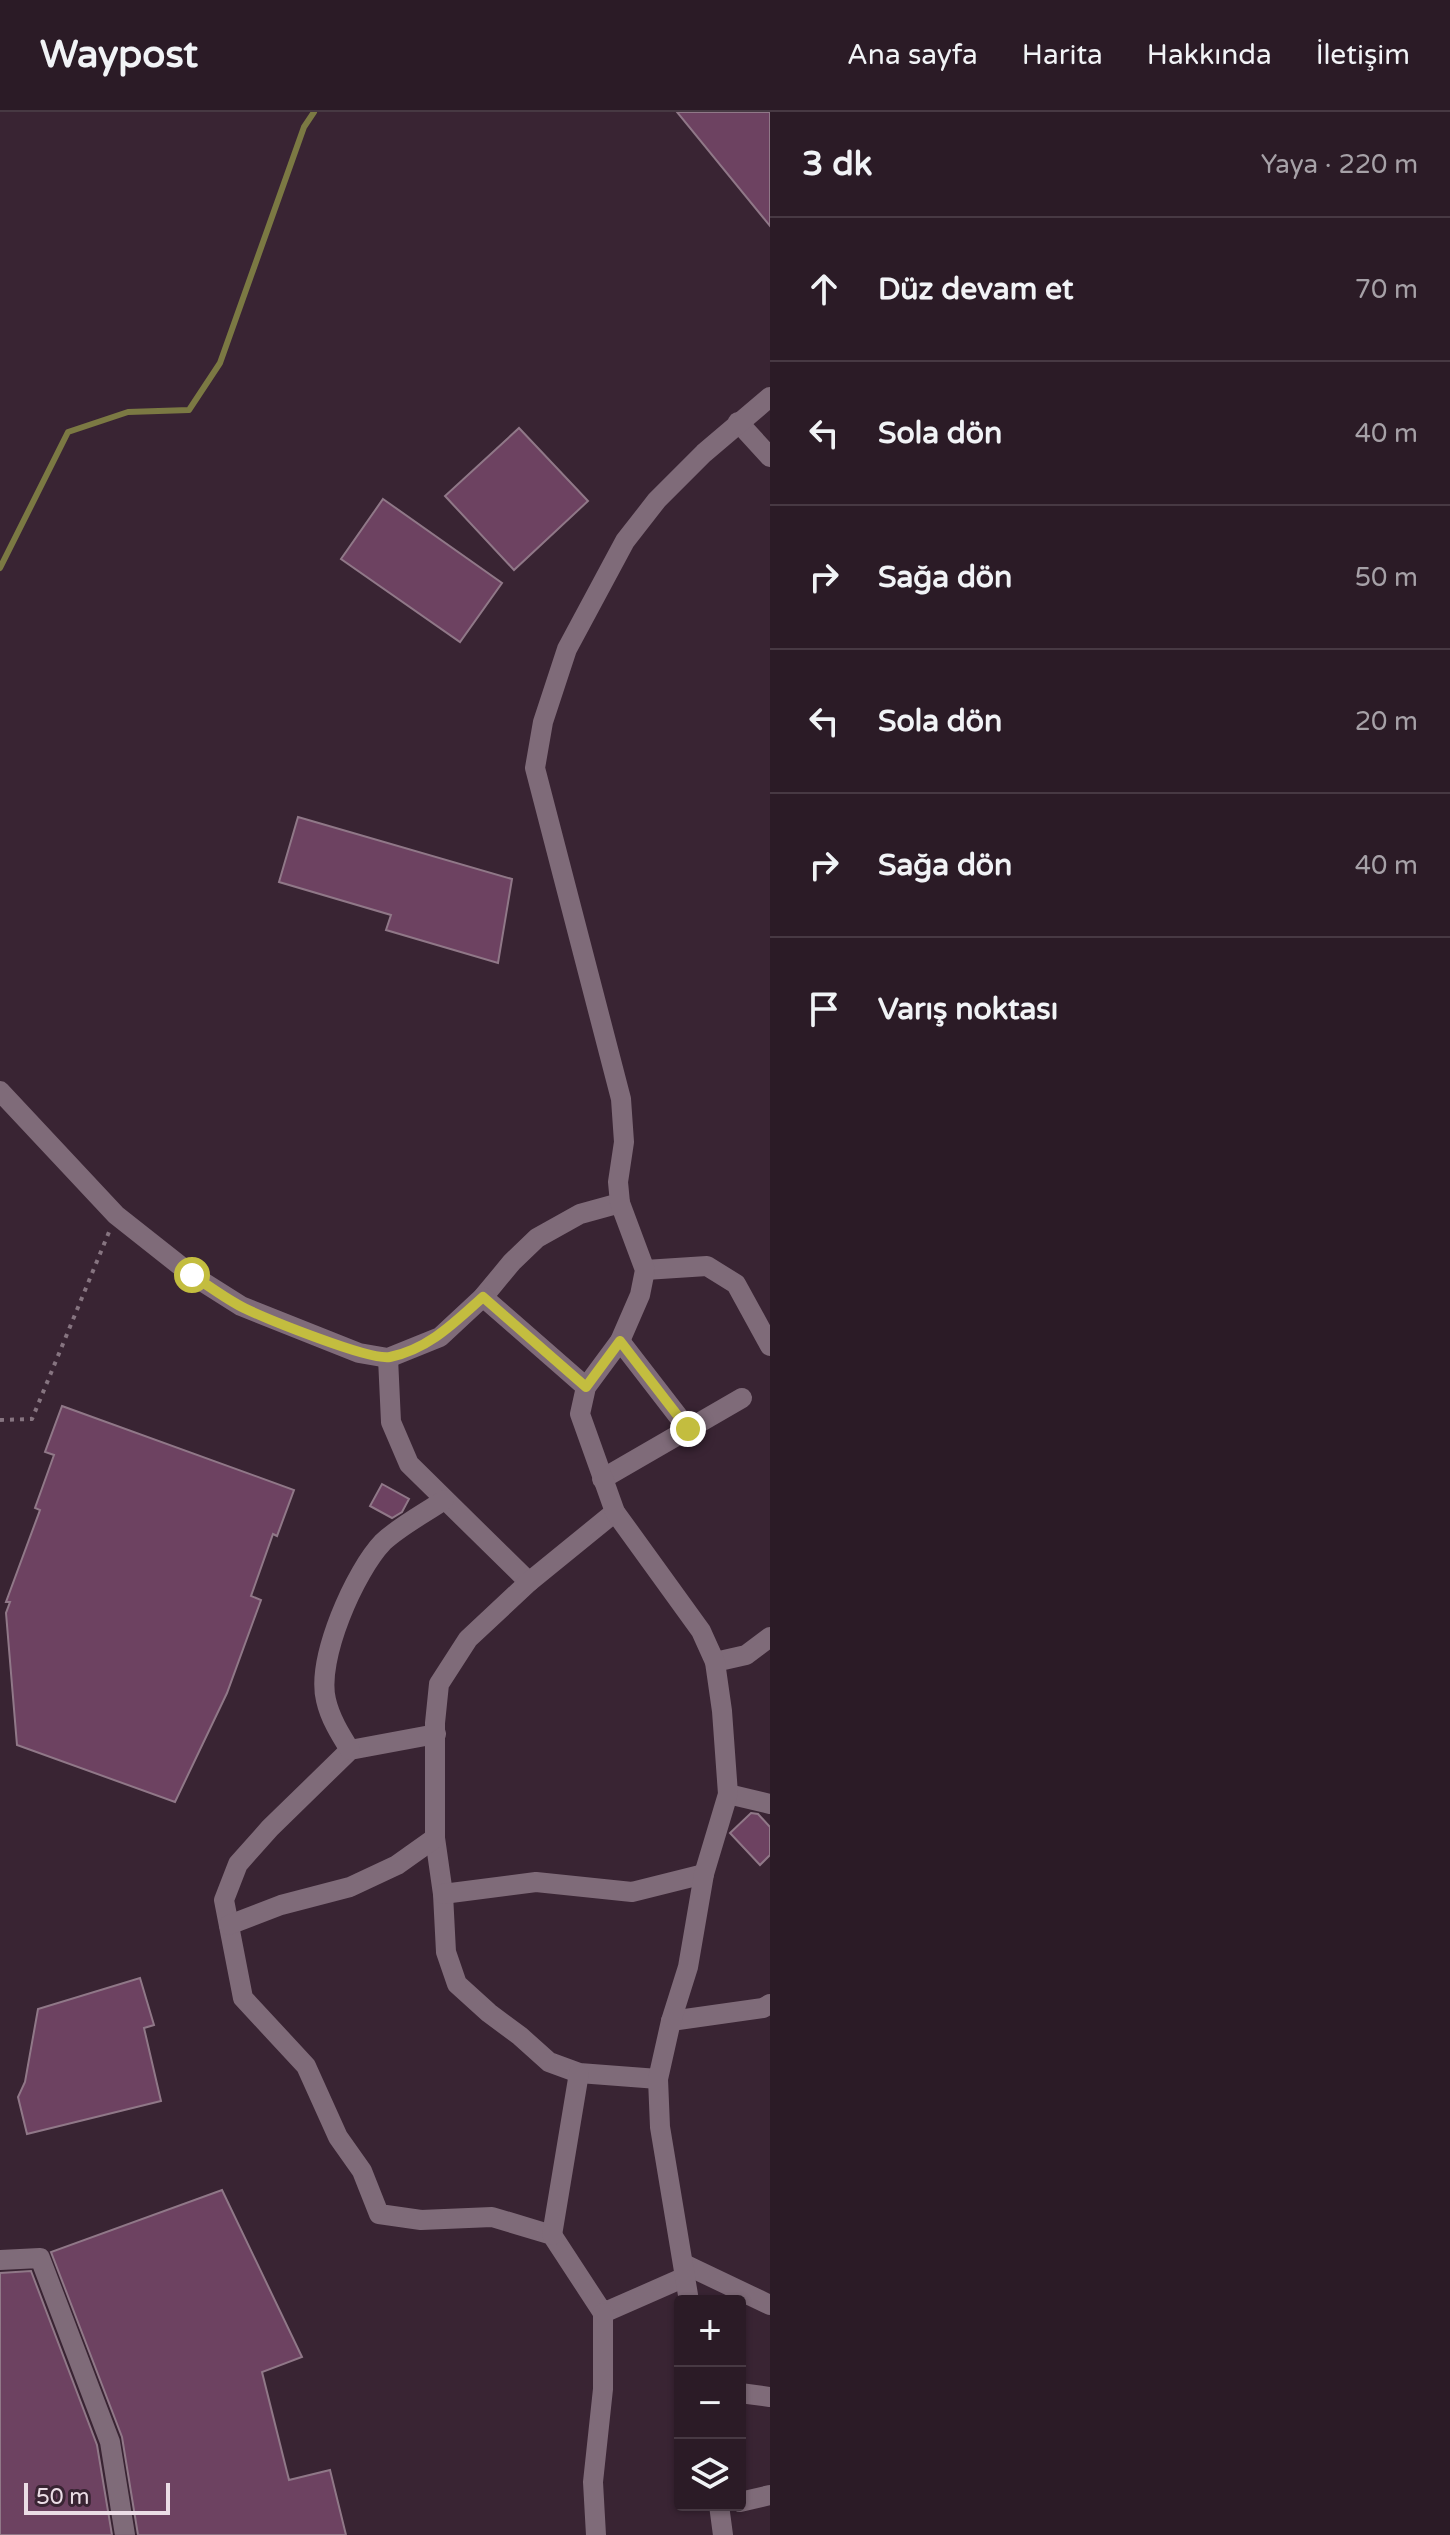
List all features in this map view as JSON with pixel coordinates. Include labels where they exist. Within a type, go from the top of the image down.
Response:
[{"type":"street","points":[[688,2295],[660,2127],[658,2079],[671,2021],[688,1967],[704,1874],[728,1794],[722,1711],[715,1662],[701,1631],[615,1512],[580,1414],[586,1387],[620,1341],[640,1295],[645,1270],[620,1203],[618,1182],[624,1142],[621,1099],[535,768],[543,722],[567,649],[625,541],[657,500],[738,422],[770,397]]},
{"type":"street","points":[[738,422],[770,457]]},
{"type":"street","points":[[0,1091],[116,1215],[192,1275],[241,1306],[359,1353],[388,1358],[440,1337],[483,1297],[537,1238],[580,1214],[620,1203]]},
{"type":"street","points":[[645,1270],[707,1266],[736,1284],[770,1346]]},
{"type":"street","points":[[483,1297],[586,1387]]},
{"type":"street","points":[[620,1341],[688,1429]]},
{"type":"street","points":[[388,1358],[391,1422],[409,1464],[529,1582]]},
{"type":"street","points":[[602,1479],[742,1398]]},
{"type":"street","points":[[350,1750],[325,1698],[326,1660],[338,1622],[365,1567],[384,1541],[444,1500]]},
{"type":"street","points":[[615,1512],[529,1582],[468,1639],[439,1684],[435,1838],[443,1894],[446,1952],[457,1984],[549,2062],[579,2073],[658,2079]]},
{"type":"street","points":[[715,1662],[746,1655],[770,1637]]},
{"type":"street","points":[[436,1734],[350,1750],[270,1828],[238,1864],[224,1900],[243,1998],[306,2066],[338,2137],[362,2171],[379,2214],[421,2220],[492,2217],[552,2235],[603,2313],[603,2389],[593,2482],[596,2535]]},
{"type":"street","points":[[728,1794],[770,1804]]},
{"type":"street","points":[[229,1925],[281,1905],[350,1887],[397,1865],[435,1838]]},
{"type":"street","points":[[443,1894],[536,1882],[632,1892],[704,1874]]},
{"type":"street","points":[[671,2021],[763,2008],[770,2004]]},
{"type":"street","points":[[552,2235],[579,2073]]},
{"type":"street","points":[[0,2260],[40,2258],[110,2442],[125,2535]]},
{"type":"street","points":[[603,2313],[684,2270]]},
{"type":"street","points":[[684,2270],[770,2305]]},
{"type":"street","points":[[746,2394],[770,2397]]},
{"type":"street","points":[[746,2501],[770,2495]]},
{"type":"street","points":[[721,2511],[723,2535]]},
{"type":"path","points":[[0,1420],[32,1419],[116,1215]]},
{"type":"building","points":[[677,112],[770,112],[770,226]]},
{"type":"building","points":[[519,428],[588,501],[514,570],[445,496]]},
{"type":"building","points":[[383,499],[502,583],[460,642],[341,559]]},
{"type":"building","points":[[298,817],[512,879],[498,963],[386,930],[391,915],[279,882]]},
{"type":"building","points":[[62,1406],[294,1490],[277,1536],[273,1534],[251,1596],[261,1600],[227,1693],[175,1802],[17,1745],[6,1613],[10,1602],[6,1602],[40,1510],[35,1508],[54,1455],[45,1452]]},
{"type":"building","points":[[382,1484],[409,1499],[402,1512],[392,1518],[370,1506]]},
{"type":"building","points":[[751,1813],[758,1814],[770,1827],[770,1855],[760,1865],[730,1833]]},
{"type":"building","points":[[140,1978],[154,2025],[144,2028],[161,2101],[27,2134],[18,2097],[25,2082],[38,2009]]},
{"type":"building","points":[[222,2190],[302,2357],[262,2372],[289,2480],[330,2470],[346,2535],[138,2535],[122,2437],[51,2252]]},
{"type":"building","points":[[31,2271],[97,2445],[112,2535],[0,2535],[0,2273]]},
{"type":"waterway","points":[[0,568],[68,432],[128,412],[189,410],[220,363],[304,127],[314,112]]},
{"type":"route","points":[[192,1275],[241,1306],[268,1318],[359,1353],[388,1358],[440,1337],[483,1297],[586,1387],[620,1341],[688,1429]]}]
